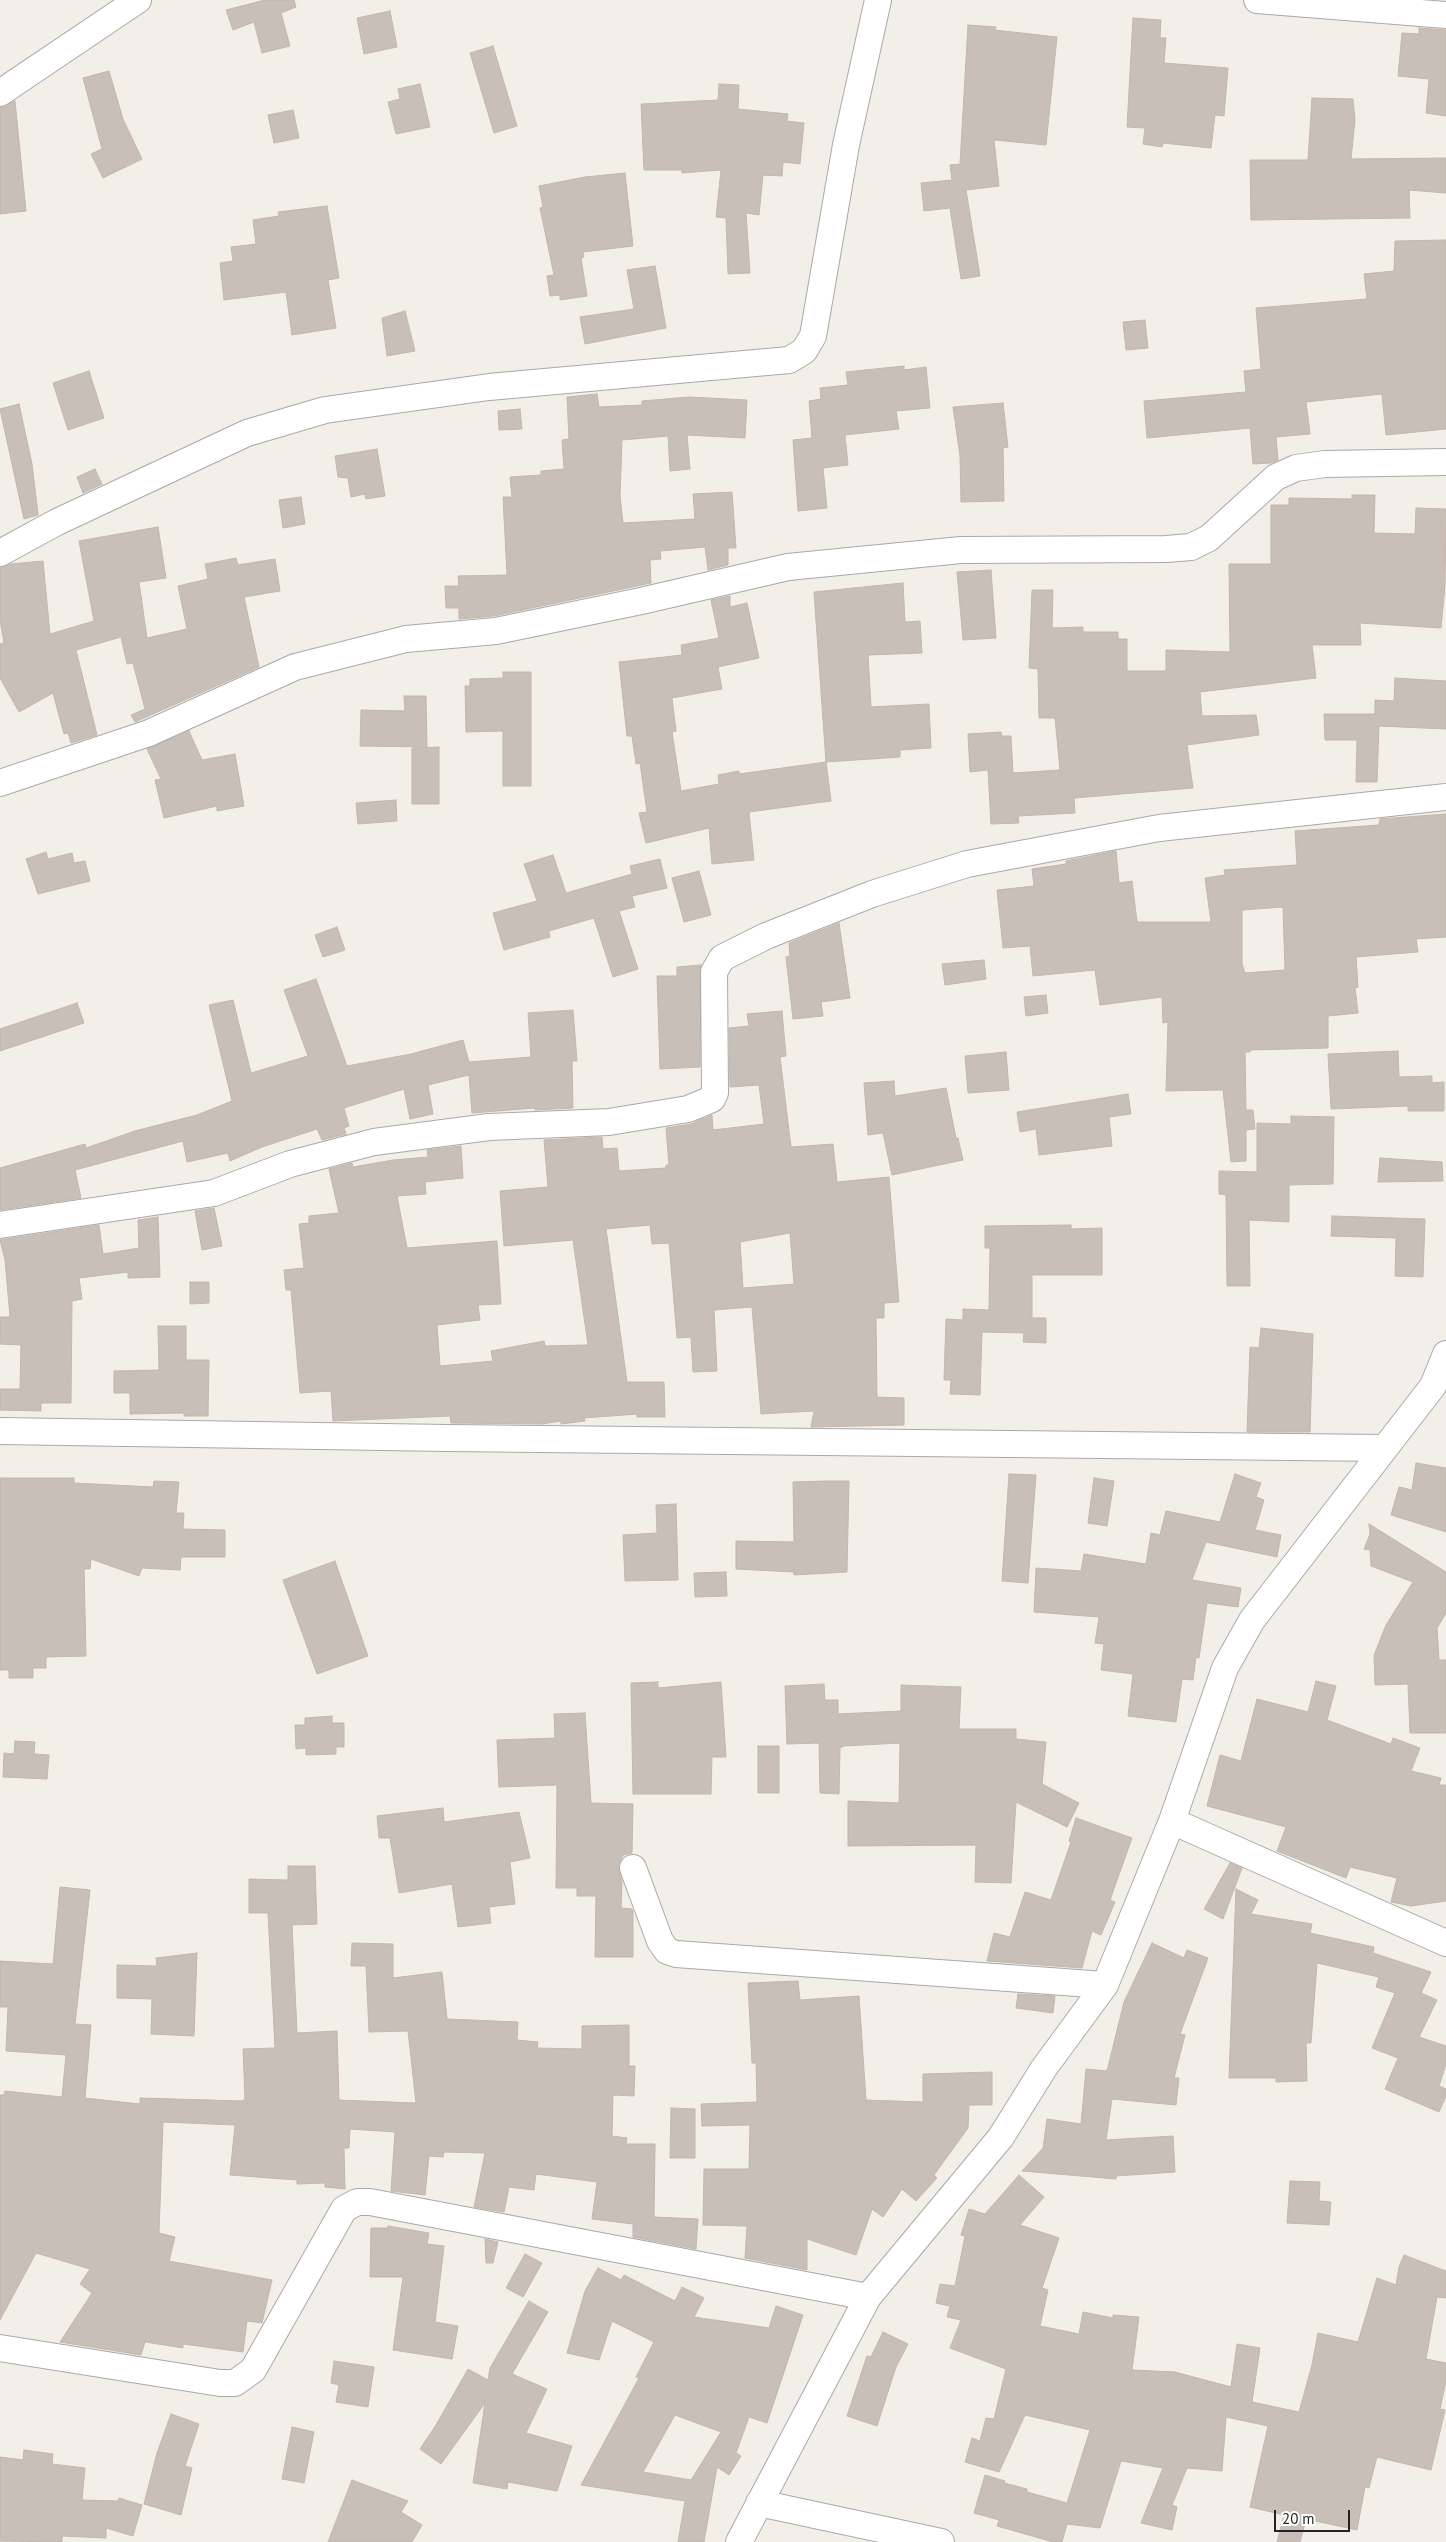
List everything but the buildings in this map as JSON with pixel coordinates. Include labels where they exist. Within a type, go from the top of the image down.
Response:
[{"type":"street","points":[[0,93],[138,0]]},
{"type":"street","points":[[0,553],[57,522],[247,433],[325,410],[489,387],[789,360],[804,351],[813,336],[846,145],[878,0]]},
{"type":"street","points":[[1257,0],[1446,15]]},
{"type":"street","points":[[0,783],[150,732],[296,667],[406,640],[496,631],[642,601],[788,567],[960,550],[1166,549],[1190,547],[1210,538],[1276,477],[1296,468],[1325,464],[1446,462]]},
{"type":"street","points":[[0,1224],[214,1193],[290,1164],[374,1142],[489,1127],[609,1122],[688,1108],[712,1099],[715,1093],[714,972],[722,958],[766,936],[872,894],[967,864],[1159,828],[1446,798]]},
{"type":"street","points":[[739,2542],[868,2297],[1001,2137],[1044,2068],[1105,1985],[1172,1821],[1225,1668],[1252,1620],[1433,1386],[1446,1354]]},
{"type":"street","points":[[0,1431],[446,1438],[1385,1448]]},
{"type":"street","points":[[1172,1821],[1446,1943]]},
{"type":"street","points":[[633,1868],[660,1941],[667,1951],[676,1954],[1105,1985]]},
{"type":"street","points":[[0,2348],[220,2383],[235,2383],[253,2370],[344,2209],[357,2202],[370,2202],[868,2297]]},
{"type":"street","points":[[759,2503],[941,2542]]}]
